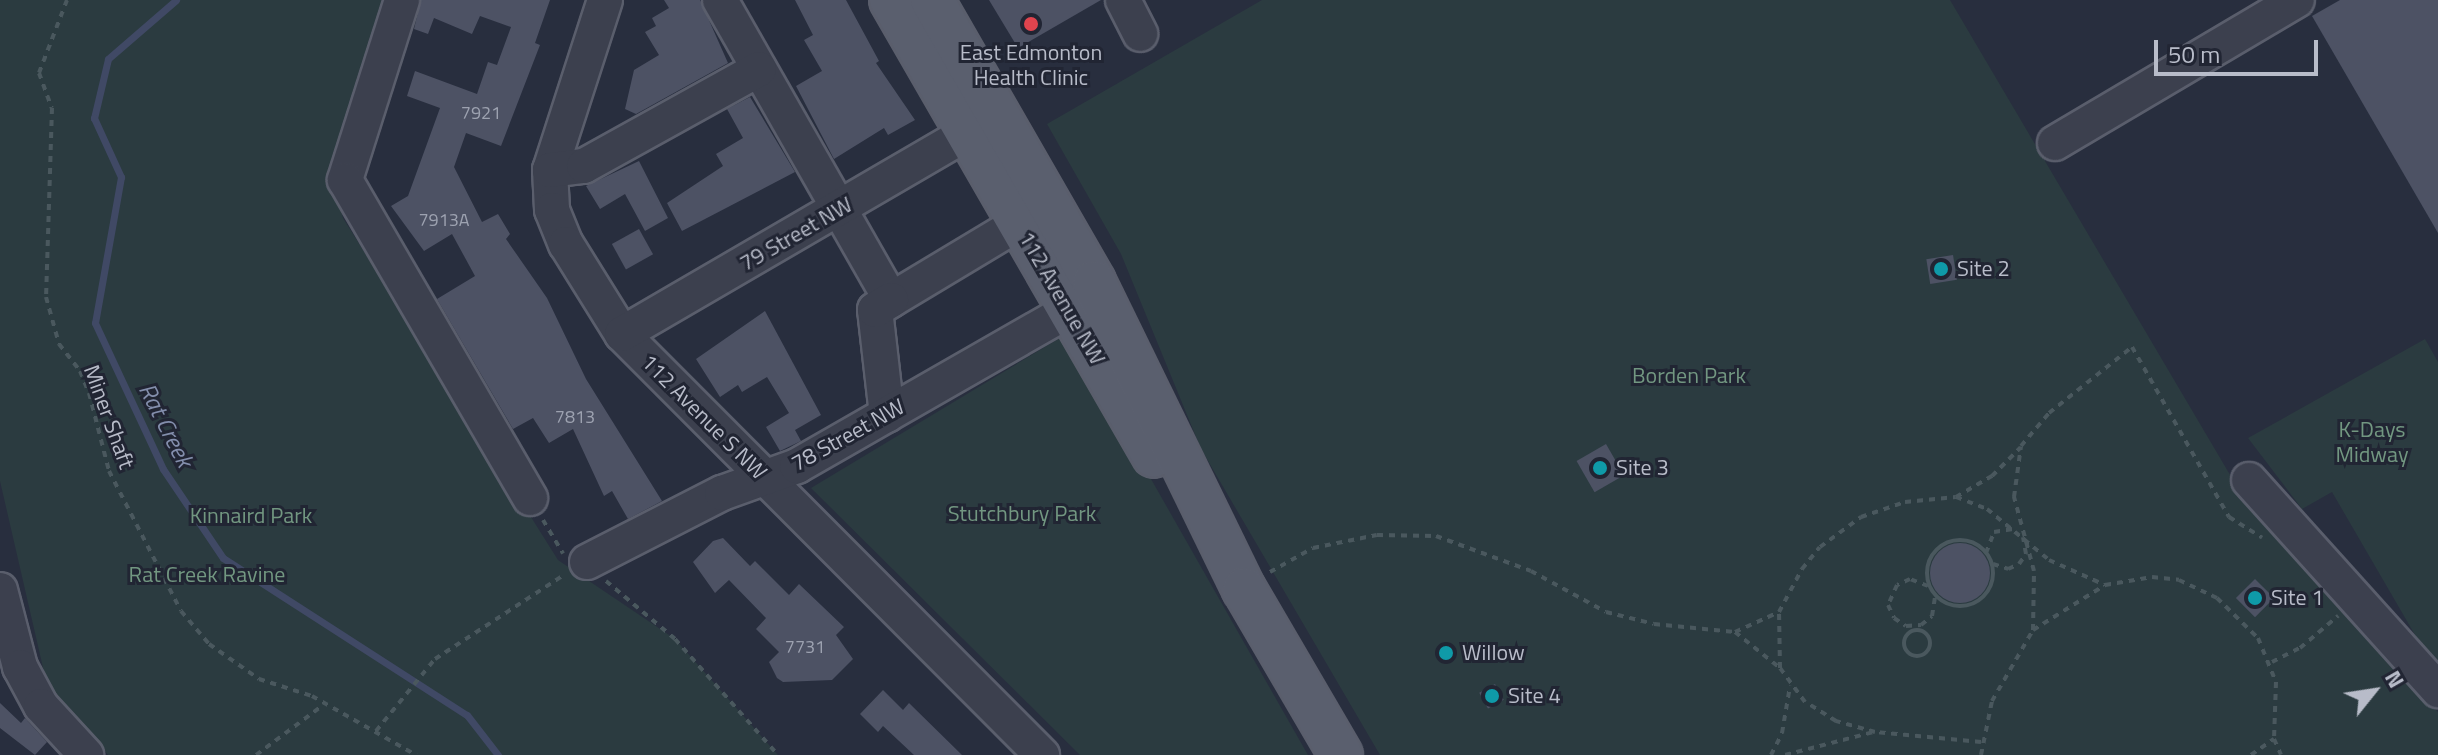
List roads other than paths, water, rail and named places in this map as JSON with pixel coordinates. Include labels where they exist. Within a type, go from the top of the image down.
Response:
[{"type":"main road","name":"112 Avenue NW","points":[[891,0],[1019,223],[1082,296]]},
{"type":"main road","name":"112 Avenue NW","points":[[932,0],[1082,296],[1135,425],[1257,580],[1341,755]]},
{"type":"street","points":[[402,0],[345,180],[530,498]]},
{"type":"street","name":"112 Avenue S NW","points":[[605,0],[550,170],[558,228],[622,334],[1042,755]]},
{"type":"street","points":[[720,0],[891,300]]},
{"type":"street","points":[[1123,0],[1140,34]]},
{"type":"street","points":[[2055,143],[2297,0]]},
{"type":"street","points":[[550,170],[584,166],[759,69]]},
{"type":"street","name":"79 Street NW","points":[[622,334],[969,132]]},
{"type":"street","points":[[887,415],[875,310],[1019,223]]},
{"type":"street","name":"78 Street NW","points":[[587,562],[764,477],[797,466],[1082,296]]},
{"type":"street","points":[[2249,480],[2342,612],[2438,690]]},
{"type":"street","points":[[0,590],[10,661],[41,706],[86,755]]},
{"type":"waterway","name":"Rat Creek","points":[[176,0],[108,59],[94,118],[121,177],[95,323],[163,469],[223,558],[467,715],[498,755]]},
{"type":"place","name":"East Edmonton Health Clinic","points":[[1031,24]]},
{"type":"place","name":"Site 2","points":[[1941,269]]},
{"type":"place","name":"Site 3","points":[[1600,468]]},
{"type":"place","name":"Site 1","points":[[2255,598]]},
{"type":"place","name":"Willow","points":[[1446,653]]},
{"type":"place","name":"Site 4","points":[[1492,696]]},
{"type":"park label","name":"Borden Park","points":[[1689,376]]},
{"type":"park label","name":"K-Days Midway","points":[[2372,442]]},
{"type":"park label","name":"Stutchbury Park","points":[[1022,514]]},
{"type":"park label","name":"Kinnaird Park","points":[[251,516]]},
{"type":"park label","name":"Rat Creek Ravine","points":[[207,575]]}]
